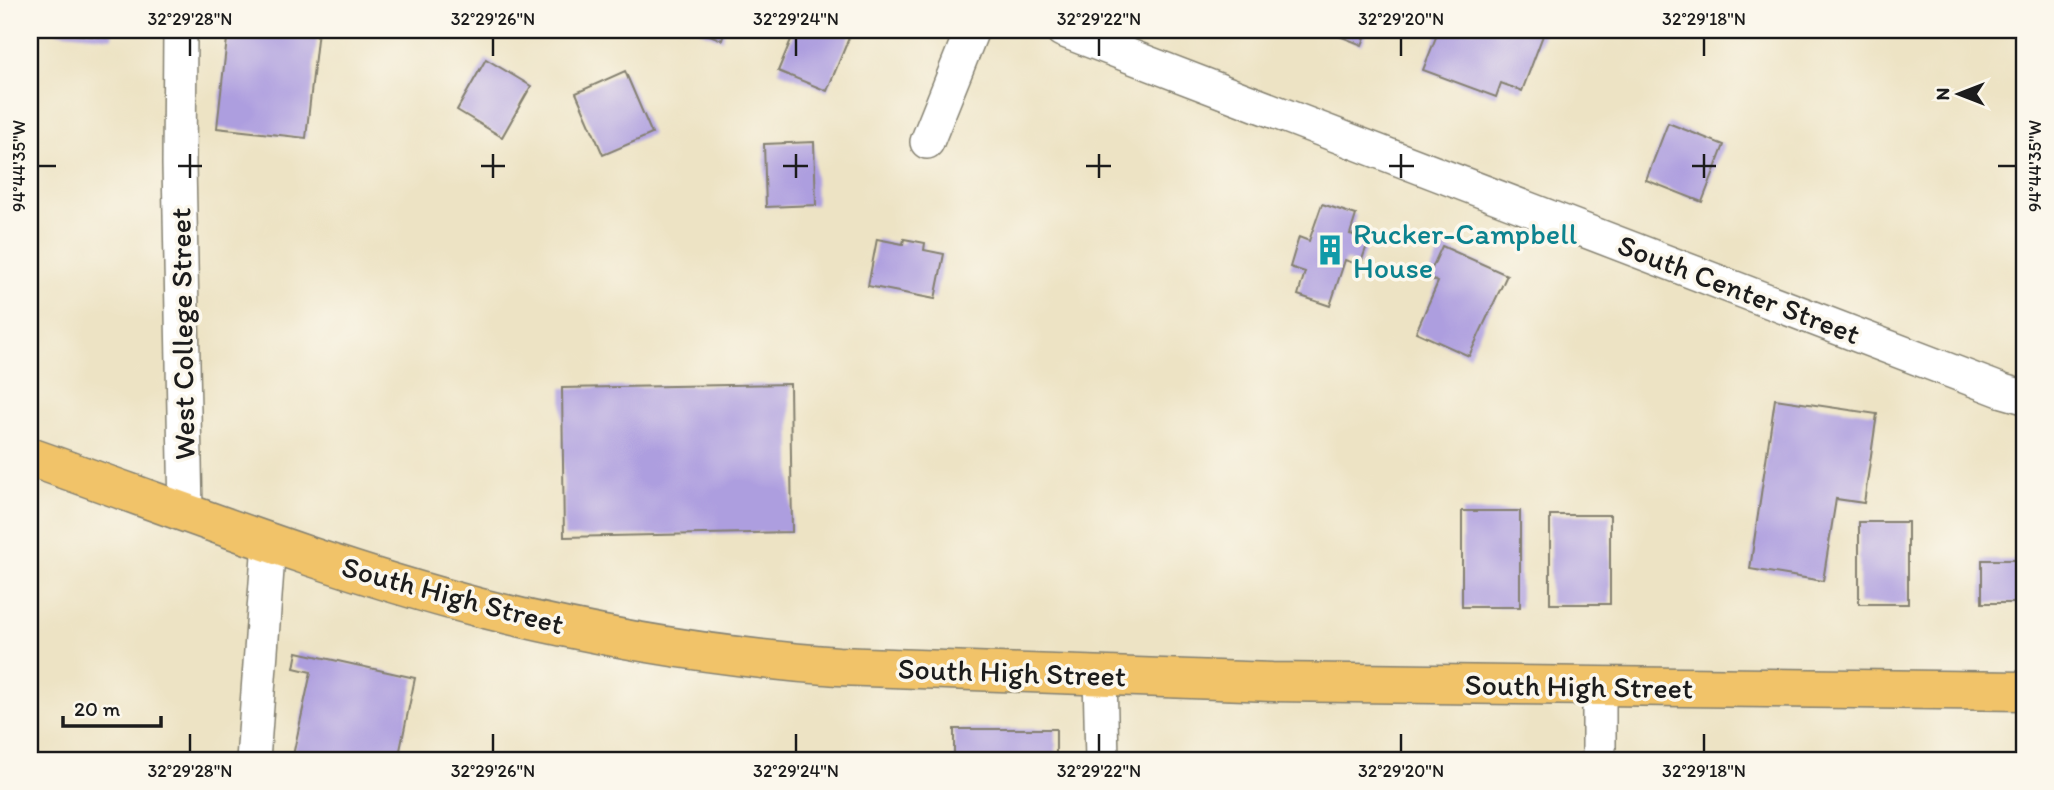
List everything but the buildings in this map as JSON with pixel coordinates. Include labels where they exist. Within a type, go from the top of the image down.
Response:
[{"type":"main road","name":"South High Street","points":[[30,457],[349,569],[478,607],[669,646],[795,663],[1272,682],[2024,691]]},
{"type":"street","name":"West College Street","points":[[180,30],[179,226],[186,512]]},
{"type":"street","points":[[927,142],[972,30]]},
{"type":"street","name":"South Center Street","points":[[1062,30],[1121,40],[1990,386],[2024,397]]},
{"type":"street","points":[[253,760],[269,542]]},
{"type":"street","points":[[1100,676],[1102,760]]},
{"type":"street","points":[[1599,686],[1599,760]]},
{"type":"place","name":"Rucker-Campbell House","points":[[1330,250]]}]
